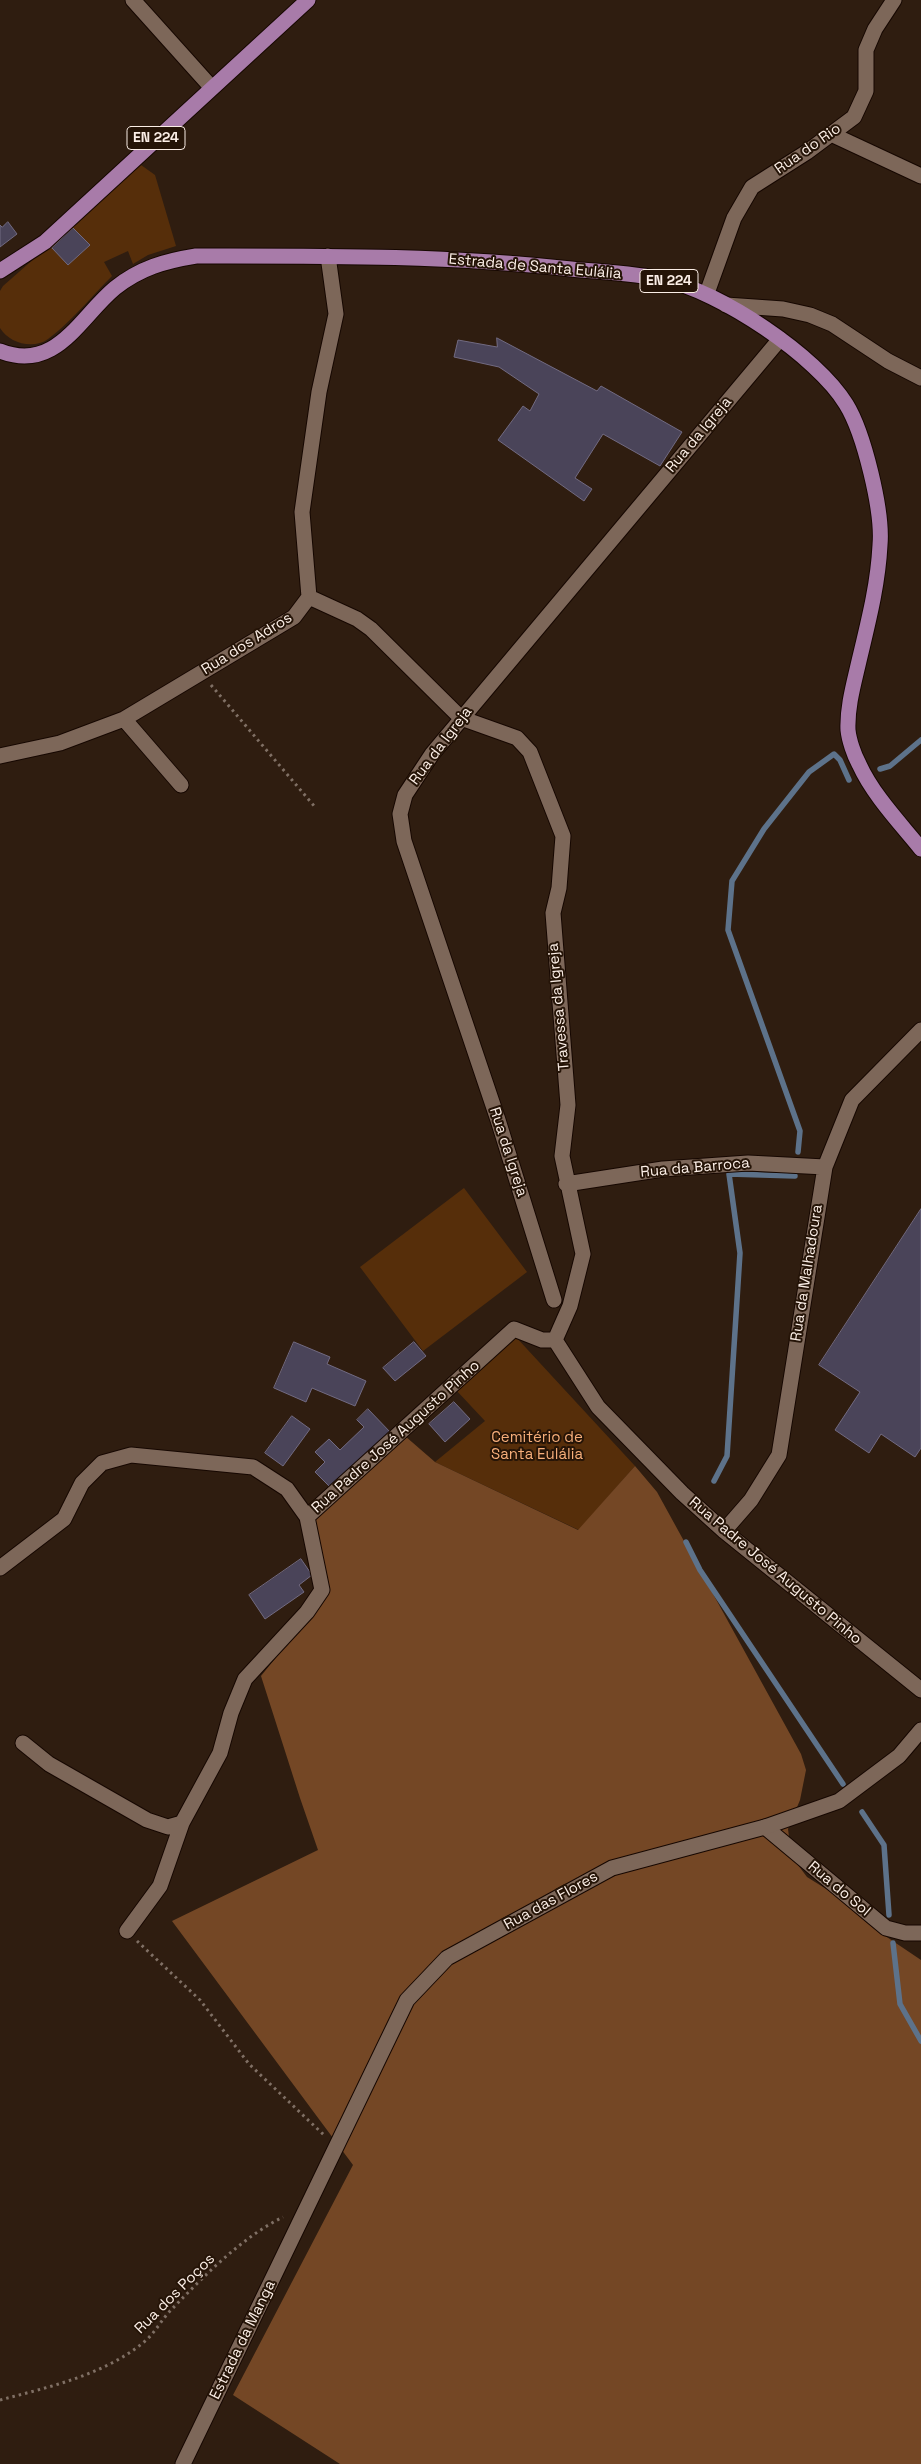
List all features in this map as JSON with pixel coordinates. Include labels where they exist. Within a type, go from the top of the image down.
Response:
[{"type":"main road","name":"EN 224","points":[[0,271],[45,242],[308,0]]},
{"type":"main road","name":"Estrada de Santa Eulália","points":[[0,341],[5,353],[32,357],[54,349],[114,289],[138,272],[164,261],[196,256],[422,256],[514,262],[665,280],[707,293],[780,339],[821,374],[846,403],[857,427],[877,498],[881,542],[875,589],[851,696],[848,732],[858,764],[877,793],[921,850]]},
{"type":"street","points":[[133,0],[212,88]]},
{"type":"street","name":"Rua do Rio","points":[[707,293],[734,218],[752,187],[807,152],[854,117],[866,91],[866,50],[875,29],[894,0]]},
{"type":"street","points":[[831,134],[921,176]]},
{"type":"street","points":[[328,256],[336,314],[319,392],[302,512],[309,597],[357,619],[371,629],[461,718]]},
{"type":"street","points":[[726,305],[783,309],[810,315],[832,324],[888,361],[921,378]]},
{"type":"street","name":"Rua da Igreja","points":[[554,1300],[498,1120],[404,841],[400,814],[405,795],[432,754],[780,339]]},
{"type":"street","name":"Rua dos Adros","points":[[0,756],[60,743],[124,719],[294,617],[309,597]]},
{"type":"street","name":"Travessa da Igreja","points":[[461,718],[517,738],[530,752],[563,836],[560,880],[552,913],[568,1105],[562,1156],[566,1184],[583,1254],[570,1306],[555,1340]]},
{"type":"street","points":[[124,719],[181,785]]},
{"type":"street","name":"Rua da Malhadoura","points":[[724,1531],[751,1500],[779,1455],[825,1167],[852,1100],[921,1030]]},
{"type":"street","name":"Rua da Barroca","points":[[566,1184],[663,1169],[748,1163],[825,1167]]},
{"type":"street","name":"Rua Padre José Augusto Pinho","points":[[127,1931],[160,1886],[182,1823],[220,1753],[231,1713],[245,1679],[307,1612],[322,1590],[308,1517],[514,1329],[542,1340],[555,1340],[598,1407],[682,1493],[724,1531],[921,1690]]},
{"type":"street","points":[[0,1568],[64,1519],[82,1483],[102,1463],[130,1455],[253,1467],[288,1489],[308,1517]]},
{"type":"street","name":"Rua das Flores","points":[[304,2215],[408,2000],[447,1958],[612,1868],[766,1827],[838,1802],[899,1756],[921,1730]]},
{"type":"street","points":[[23,1742],[49,1764],[147,1820],[168,1827],[182,1823]]},
{"type":"street","name":"Rua do Sol","points":[[766,1827],[886,1928],[905,1933],[921,1933]]},
{"type":"street","name":"Estrada da Manga","points":[[184,2464],[304,2215]]},
{"type":"path","points":[[201,673],[315,807]]},
{"type":"path","points":[[127,1931],[200,2000],[249,2064],[337,2146]]},
{"type":"path","name":"Rua dos Poços","points":[[0,2400],[63,2384],[118,2360],[146,2341],[170,2311],[221,2261],[272,2223],[285,2216],[304,2215]]},
{"type":"green space","points":[[141,165],[155,175],[176,246],[148,255],[133,264],[128,251],[104,262],[112,276],[56,333],[48,339],[35,344],[22,343],[9,338],[0,328],[0,291],[3,286]]},
{"type":"green space","points":[[464,1188],[527,1272],[423,1351],[360,1267]]},
{"type":"green space","name":"Cemitério de Santa Eulália","points":[[515,1336],[635,1466],[579,1530],[435,1462],[485,1421],[456,1390]]},
{"type":"shaded area","points":[[405,1436],[435,1462],[578,1530],[635,1466],[657,1492],[801,1754],[806,1770],[800,1800],[788,1829],[791,1852],[795,1861],[807,1877],[831,1892],[872,1927],[921,1960],[921,2464],[340,2464],[233,2395],[353,2165],[172,1921],[318,1850],[261,1676],[328,1593],[313,1521]]},
{"type":"building","points":[[8,222],[17,234],[0,247],[0,225],[2,227]]},
{"type":"building","points":[[73,228],[90,245],[68,265],[52,248]]},
{"type":"building","points":[[497,338],[597,391],[601,386],[682,432],[660,466],[603,434],[575,478],[592,489],[584,501],[498,440],[523,406],[530,411],[539,394],[499,367],[454,357],[458,340],[497,347]]},
{"type":"building","points":[[921,1209],[921,1448],[915,1457],[881,1434],[869,1453],[835,1430],[860,1392],[819,1365]]},
{"type":"building","points":[[294,1342],[330,1357],[327,1364],[366,1381],[355,1406],[312,1388],[306,1402],[274,1388]]},
{"type":"building","points":[[414,1342],[426,1356],[395,1381],[383,1368]]},
{"type":"building","points":[[454,1402],[470,1419],[445,1442],[429,1424]]},
{"type":"building","points":[[368,1409],[391,1433],[333,1490],[315,1472],[325,1462],[315,1452],[329,1439],[340,1450],[364,1427],[357,1420]]},
{"type":"building","points":[[292,1416],[310,1429],[283,1466],[265,1453]]},
{"type":"building","points":[[301,1559],[312,1575],[299,1585],[304,1592],[265,1619],[249,1595]]},
{"type":"waterway","points":[[880,769],[890,766],[921,740]]},
{"type":"waterway","points":[[798,1152],[800,1131],[728,930],[732,881],[764,829],[809,772],[834,754],[840,760],[849,780]]},
{"type":"waterway","points":[[714,1481],[727,1456],[740,1253],[729,1174],[795,1176]]},
{"type":"waterway","points":[[686,1542],[700,1570],[843,1784]]},
{"type":"waterway","points":[[862,1812],[884,1845],[889,1915]]},
{"type":"waterway","points":[[893,1943],[900,2004],[921,2041]]}]
